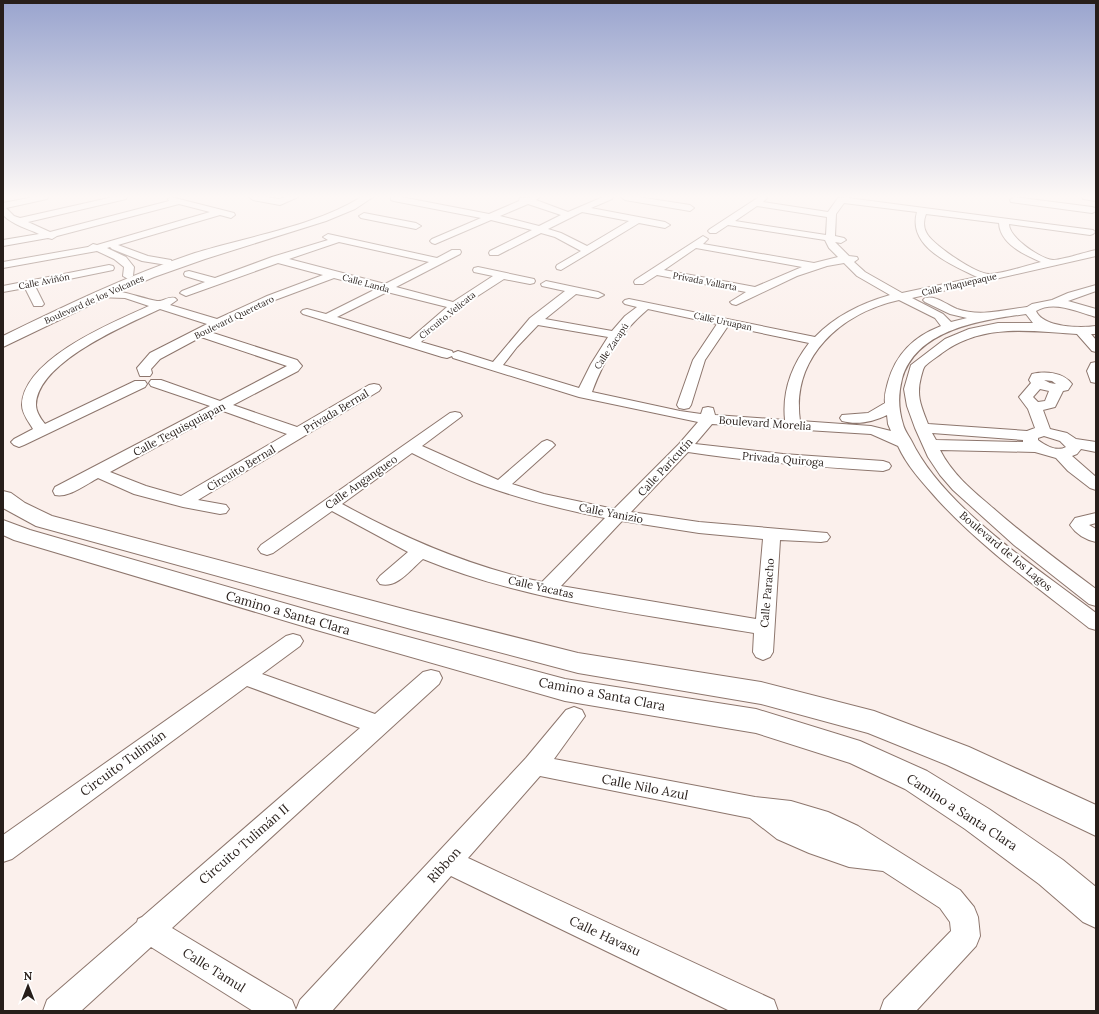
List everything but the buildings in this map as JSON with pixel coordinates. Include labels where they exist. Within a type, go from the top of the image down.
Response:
[{"type":"main road","name":"Boulevard de los Volcanes","points":[[42,301],[101,295],[130,286],[196,255],[230,244]]},
{"type":"main road","name":"Boulevard de los Volcanes","points":[[3,330],[17,324],[42,301],[130,286],[167,262],[237,244]]},
{"type":"main road","name":"Boulevard de los Volcanes","points":[[3,342],[33,327],[42,301]]},
{"type":"main road","points":[[17,324],[33,327]]},
{"type":"main road","name":"Camino a Santa Clara","points":[[3,498],[17,508],[44,521],[411,620],[578,663],[761,693],[874,723],[958,756],[1096,821]]},
{"type":"main road","name":"Camino a Santa Clara","points":[[3,528],[22,535],[316,621],[565,690],[756,721],[860,754],[916,780],[976,819],[1051,872],[1096,910]]},
{"type":"street","points":[[90,244],[124,260],[130,267],[130,286],[218,324]]},
{"type":"street","points":[[3,265],[97,248],[107,244]]},
{"type":"street","points":[[109,244],[146,259],[167,262]]},
{"type":"street","points":[[186,293],[276,259],[323,244]]},
{"type":"street","points":[[364,244],[440,261]]},
{"type":"street","points":[[494,253],[511,244]]},
{"type":"street","points":[[577,244],[587,250]]},
{"type":"street","points":[[561,267],[596,244]]},
{"type":"street","points":[[832,244],[832,246],[861,274],[944,322],[954,312]]},
{"type":"street","points":[[843,244],[865,263],[890,280],[916,294],[954,312],[984,317]]},
{"type":"street","points":[[932,244],[948,258],[987,278]]},
{"type":"street","points":[[1017,244],[1026,251],[1051,263]]},
{"type":"street","name":"Privada Vallarta","points":[[639,282],[694,245],[816,267]]},
{"type":"street","points":[[327,318],[456,252]]},
{"type":"street","name":"Calle Tlaquepaque","points":[[792,420],[794,385],[798,371],[806,356],[834,325],[869,305],[899,296],[916,294],[1096,253]]},
{"type":"street","name":"Calle Landa","points":[[276,259],[455,306]]},
{"type":"street","name":"Privada Vallarta","points":[[736,302],[755,290],[780,279],[816,267],[845,259],[865,263]]},
{"type":"street","name":"Calle Aviñón","points":[[3,289],[42,301],[73,275],[109,268]]},
{"type":"street","points":[[478,270],[530,281]]},
{"type":"street","name":"Privada Vallarta","points":[[654,271],[755,290]]},
{"type":"street","points":[[189,274],[214,282]]},
{"type":"street","name":"Boulevard Queretaro","points":[[142,378],[144,368],[155,356],[229,317],[271,298],[334,274]]},
{"type":"street","name":"Circuito Velicata","points":[[413,343],[455,306],[503,275]]},
{"type":"street","points":[[546,284],[598,295]]},
{"type":"street","points":[[1055,304],[1072,295],[1096,288]]},
{"type":"street","points":[[496,366],[507,350],[534,321],[574,290]]},
{"type":"street","points":[[1072,295],[1081,301],[1096,303]]},
{"type":"street","points":[[42,431],[32,415],[29,403],[32,390],[49,367],[59,358],[89,339],[166,302],[229,317]]},
{"type":"street","name":"Calle Uruapan","points":[[629,302],[818,341]]},
{"type":"street","points":[[1055,304],[1080,307],[1096,314]]},
{"type":"street","name":"Boulevard de los Lagos","points":[[1055,304],[1038,305],[1030,310],[1001,313],[969,320],[944,322],[902,361],[893,379],[890,393],[891,406],[894,422],[902,442],[917,466],[937,490],[994,543],[1096,623]]},
{"type":"street","name":"Calle Zacapú","points":[[584,394],[598,363],[616,335],[629,319],[646,305]]},
{"type":"street","points":[[1030,310],[1033,317],[1059,328]]},
{"type":"street","name":"Circuito Velicata","points":[[307,312],[496,366]]},
{"type":"street","points":[[1001,313],[1016,318],[1024,326]]},
{"type":"street","points":[[534,321],[616,335]]},
{"type":"street","points":[[684,405],[699,360],[725,321]]},
{"type":"street","points":[[902,361],[918,365],[949,342],[973,332],[998,327],[1024,326],[1081,331],[1096,330]]},
{"type":"street","points":[[1081,331],[1095,345]]},
{"type":"street","name":"Calle Tequisquiapan","points":[[61,490],[223,406],[293,368],[294,366],[292,363],[201,332]]},
{"type":"street","name":"Boulevard de los Lagos","points":[[918,365],[911,389],[914,406],[922,428],[946,472],[973,501],[1020,542],[1096,599]]},
{"type":"street","name":"Boulevard Morelia","points":[[496,366],[584,394],[628,402],[644,408],[708,414],[868,424],[902,442]]},
{"type":"street","points":[[1096,366],[1094,371],[1096,379]]},
{"type":"street","points":[[1042,376],[1056,378],[1064,384],[1063,387],[1058,388],[1050,404],[1035,407],[1028,402],[1026,397],[1038,383],[1036,380],[1037,377],[1042,376]]},
{"type":"street","points":[[19,442],[142,378],[299,433]]},
{"type":"street","name":"Privada Bernal","points":[[299,433],[374,388]]},
{"type":"street","name":"Boulevard Morelia","points":[[628,402],[651,401],[684,405],[708,414]]},
{"type":"street","name":"Boulevard Morelia","points":[[868,424],[876,416],[891,406]]},
{"type":"street","points":[[1035,407],[1037,439],[1048,452],[1066,448],[1096,447]]},
{"type":"street","name":"Calle Paricutín","points":[[546,590],[684,448],[708,414]]},
{"type":"street","name":"Calle Angangueo","points":[[267,549],[455,416]]},
{"type":"street","points":[[922,428],[1037,439]]},
{"type":"street","name":"Circuito Bernal","points":[[183,502],[299,433]]},
{"type":"street","points":[[931,445],[1037,439]]},
{"type":"street","points":[[500,486],[547,445]]},
{"type":"street","name":"Calle Yanizio","points":[[411,447],[500,486],[619,516],[701,528],[821,537]]},
{"type":"street","name":"Privada Quiroga","points":[[684,448],[808,462],[883,466]]},
{"type":"street","points":[[1066,448],[1074,468],[1096,485]]},
{"type":"street","name":"Circuito Bernal","points":[[97,472],[140,490],[183,502],[220,509]]},
{"type":"street","name":"Calle Yacatas","points":[[331,504],[386,535],[421,551],[464,567],[546,590],[764,627]]},
{"type":"street","points":[[1096,518],[1081,522],[1079,525],[1081,528],[1096,537]]},
{"type":"street","name":"Calle Paracho","points":[[763,652],[772,534]]},
{"type":"street","points":[[387,580],[421,551]]},
{"type":"street","name":"Circuito Tulimán","points":[[3,850],[293,641]]},
{"type":"street","points":[[244,676],[378,725]]},
{"type":"street","name":"Circuito Tulimán II","points":[[58,1011],[148,929],[431,678]]},
{"type":"street","name":"Ribbon","points":[[311,1011],[535,765],[574,716]]},
{"type":"street","name":"Calle Nilo Azul","points":[[535,765],[755,808],[786,831],[818,845],[849,855],[890,860],[950,899],[964,916],[966,936],[895,1011]]},
{"type":"street","name":"Calle Havasu","points":[[447,861],[762,1011]]},
{"type":"street","name":"Calle Tamul","points":[[148,929],[281,1011]]}]
